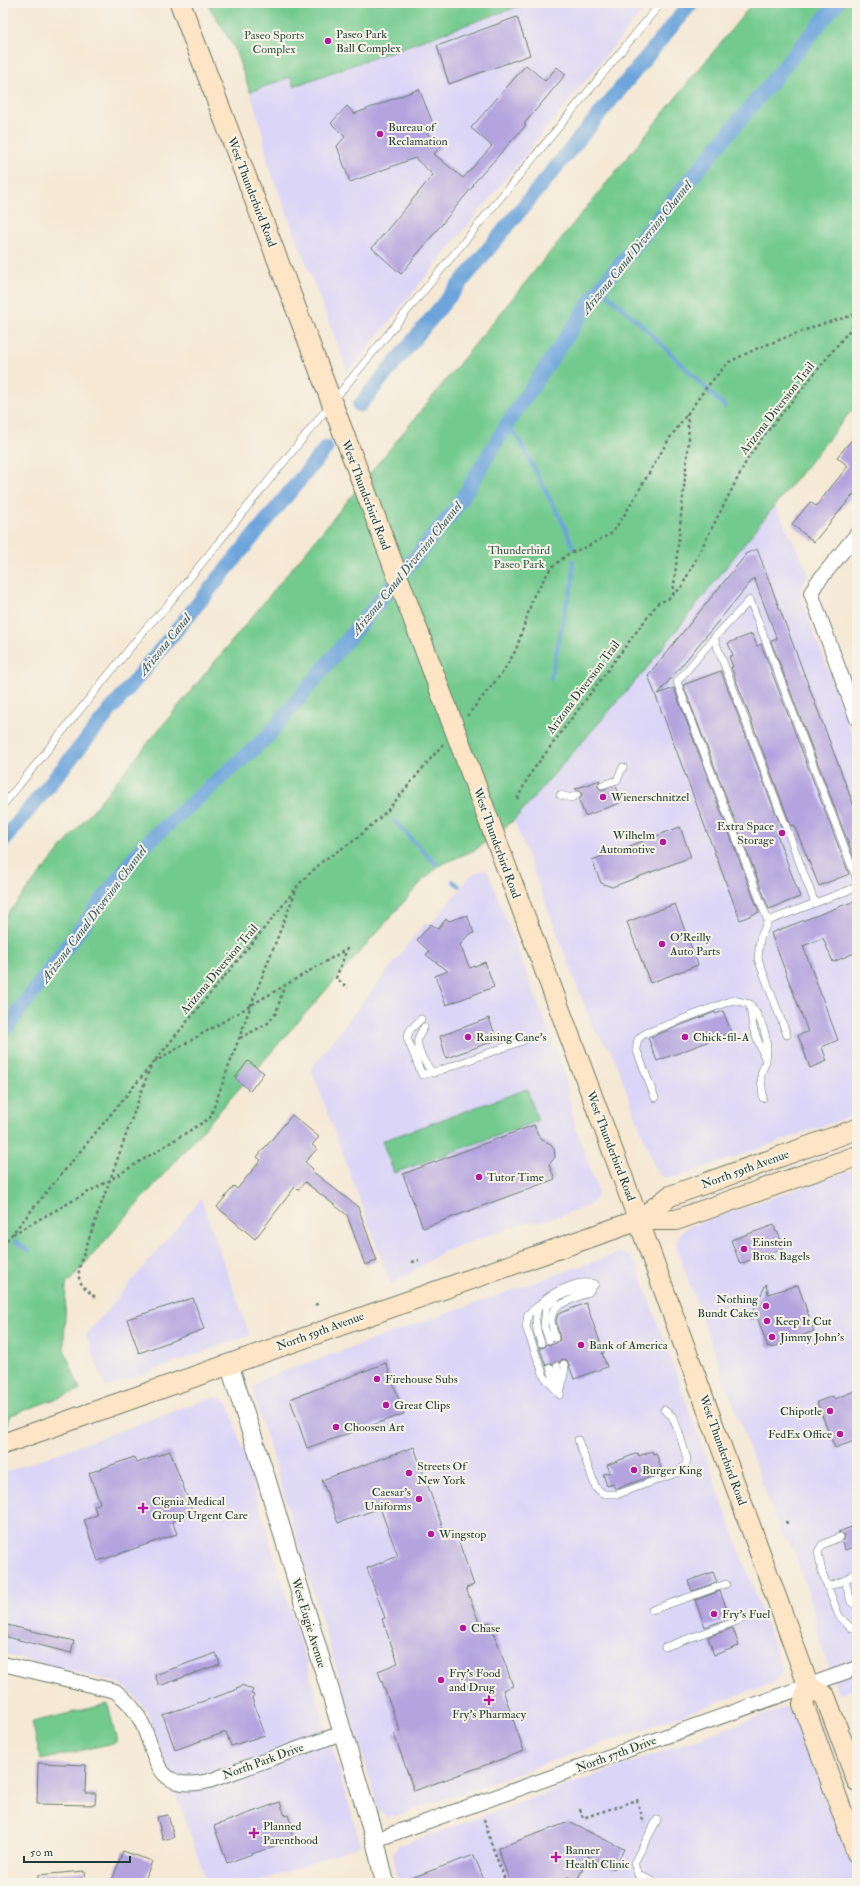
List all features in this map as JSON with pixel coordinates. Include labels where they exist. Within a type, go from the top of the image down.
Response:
[{"type":"main road","name":"West Thunderbird Road","points":[[180,3],[639,1220],[808,1686]]},
{"type":"main road","name":"North 59th Avenue","points":[[3,1444],[639,1220],[670,1196],[857,1129]]},
{"type":"main road","points":[[816,1170],[816,1160],[818,1156],[851,1141],[857,1136]]},
{"type":"main road","name":"North 59th Avenue","points":[[639,1220],[676,1220],[857,1156]]},
{"type":"main road","points":[[857,1782],[825,1696],[808,1686],[803,1704],[857,1852]]},
{"type":"street","points":[[857,534],[816,584],[811,593],[857,719]]},
{"type":"street","name":"West Eugie Avenue","points":[[229,1364],[266,1478],[374,1840],[385,1883]]},
{"type":"street","name":"North Park Drive","points":[[3,1664],[115,1691],[123,1697],[136,1712],[158,1768],[168,1778],[184,1784],[197,1784],[209,1781],[342,1733]]},
{"type":"street","name":"North 57th Drive","points":[[374,1840],[857,1668]]},
{"type":"lane","points":[[3,804],[147,627],[168,606],[333,408],[661,3]]},
{"type":"lane","points":[[787,1035],[758,959],[760,939],[768,921],[677,682],[714,638],[750,600],[857,880]]},
{"type":"lane","points":[[714,638],[815,903]]},
{"type":"lane","points":[[602,785],[616,780],[623,767]]},
{"type":"lane","points":[[560,795],[571,798],[577,795]]},
{"type":"lane","points":[[768,921],[857,887]]},
{"type":"lane","points":[[655,1098],[637,1051],[636,1044],[638,1038],[646,1033],[732,1000],[750,1004],[758,1015],[765,1033],[768,1048],[766,1061],[761,1076],[763,1098]]},
{"type":"lane","points":[[421,1019],[410,1030],[407,1038],[419,1072],[422,1076],[525,1040]]},
{"type":"lane","points":[[424,1027],[418,1040],[419,1049],[427,1067],[434,1072]]},
{"type":"lane","points":[[552,1339],[551,1321],[553,1311],[559,1305],[568,1300],[589,1292],[595,1284],[583,1281],[559,1290],[547,1296],[528,1314],[526,1327],[544,1376],[560,1395]]},
{"type":"lane","points":[[538,1306],[535,1327],[541,1343]]},
{"type":"lane","points":[[557,1366],[565,1368],[560,1395],[557,1366]]},
{"type":"lane","points":[[578,1440],[596,1488],[604,1494],[618,1494],[679,1472],[686,1464],[687,1459],[679,1432],[672,1416],[664,1410]]},
{"type":"lane","points":[[840,1537],[822,1545],[818,1552],[822,1572],[839,1616],[851,1628],[857,1628]]},
{"type":"lane","points":[[828,1588],[845,1580],[857,1572]]},
{"type":"lane","points":[[845,1580],[851,1602],[857,1606]]},
{"type":"lane","points":[[652,1610],[726,1584]]},
{"type":"lane","points":[[665,1647],[740,1620]]},
{"type":"lane","points":[[657,1820],[634,1863],[638,1875],[657,1883]]},
{"type":"path","points":[[462,721],[502,673],[516,650],[534,595],[551,568],[568,554],[586,547],[612,533],[625,514],[656,460],[687,413],[708,385],[729,362],[764,346],[819,325],[857,314]]},
{"type":"path","name":"Arizona Diversion Trail","points":[[517,799],[536,765],[658,603],[673,595],[681,588],[748,458],[762,438],[857,321]]},
{"type":"path","points":[[673,595],[689,438],[687,413]]},
{"type":"path","name":"Arizona Diversion Trail","points":[[3,1245],[299,884],[324,860],[340,851],[368,829],[387,811],[447,739]]},
{"type":"path","name":"Arizona Diversion Trail","points":[[11,1235],[110,1180],[210,1118],[251,1005],[299,884]]},
{"type":"path","name":"Arizona Diversion Trail","points":[[95,1297],[80,1284],[77,1277],[81,1261],[152,1064],[347,949],[336,978],[348,988]]},
{"type":"path","points":[[240,1038],[267,1024],[276,1014],[284,986]]},
{"type":"path","points":[[412,1262],[419,1260]]},
{"type":"path","points":[[315,1305],[319,1303]]},
{"type":"path","points":[[786,1521],[788,1526]]},
{"type":"path","points":[[580,1809],[583,1818],[637,1800],[645,1823],[642,1829]]},
{"type":"path","points":[[484,1819],[506,1883]]},
{"type":"shaded area","points":[[528,3],[534,3],[536,7],[548,3],[649,3],[348,372],[269,167],[262,130],[250,92],[290,77],[294,86]]},
{"type":"shaded area","points":[[775,505],[809,573],[801,588],[801,598],[857,748],[857,1114],[678,1177],[666,1178],[660,1175],[654,1166],[612,1052],[593,1028],[514,820],[646,669]]},
{"type":"shaded area","points":[[487,869],[564,1072],[575,1126],[598,1191],[596,1199],[590,1205],[544,1221],[526,1222],[443,1252],[391,1285],[311,1068],[424,924],[431,924],[472,874]]},
{"type":"shaded area","points":[[857,1168],[857,1687],[838,1694],[821,1645],[810,1598],[793,1549],[780,1533],[677,1249],[676,1242],[682,1231],[688,1227]]},
{"type":"shaded area","points":[[201,1199],[250,1335],[105,1388],[86,1335]]},
{"type":"shaded area","points":[[622,1253],[631,1257],[637,1266],[782,1672],[776,1682],[396,1816],[387,1817],[379,1810],[255,1399],[254,1387],[262,1379],[615,1254]]},
{"type":"shaded area","points":[[217,1397],[229,1405],[361,1845],[255,1883],[207,1883],[147,1712],[131,1692],[114,1682],[3,1654],[3,1473],[210,1398]]},
{"type":"shaded area","points":[[786,1707],[794,1709],[798,1712],[857,1875],[857,1883],[398,1883],[393,1853],[398,1846]]},
{"type":"green space","name":"Paseo Sports Complex","points":[[207,3],[528,3],[294,86],[290,77],[250,92],[234,47]]},
{"type":"green space","name":"Thunderbird Paseo Park","points":[[753,3],[857,3],[857,404],[775,505],[646,669],[514,820],[475,850],[442,864],[424,879],[66,1285],[64,1349],[80,1390],[11,1415],[3,1440],[3,919],[349,499]]},
{"type":"green space","points":[[527,1089],[538,1121],[394,1173],[382,1141]]},
{"type":"green space","points":[[108,1704],[117,1742],[41,1760],[32,1722]]},
{"type":"building","points":[[517,17],[530,55],[449,84],[437,46]]},
{"type":"building","points":[[526,65],[545,81],[557,67],[566,74],[524,124],[526,125],[473,184],[474,185],[401,274],[372,248],[433,175],[415,158],[350,182],[337,146],[345,137],[331,123],[347,106],[354,114],[419,89],[434,126],[427,133],[441,146],[434,154],[463,178],[492,146],[471,128]]},
{"type":"building","points":[[857,434],[857,490],[814,542],[792,524],[810,502],[816,506],[848,466],[837,457]]},
{"type":"building","points":[[757,549],[857,814],[857,866],[771,641],[777,639],[754,578],[658,694],[674,688],[759,912],[740,920],[648,675],[745,556],[745,554]]},
{"type":"building","points":[[752,634],[757,646],[761,644],[849,874],[819,886],[794,825],[791,826],[731,667],[733,667],[729,657],[733,655],[728,643]]},
{"type":"building","points":[[721,671],[782,830],[776,832],[800,897],[769,909],[683,685]]},
{"type":"building","points":[[600,780],[597,786],[601,790],[616,786],[622,802],[585,816],[579,800],[582,793],[575,789]]},
{"type":"building","name":"Wilhelm Automotive","points":[[680,827],[691,857],[612,887],[601,883],[592,860]]},
{"type":"building","points":[[857,900],[857,952],[833,962],[823,938],[803,946],[838,1040],[822,1047],[827,1061],[810,1068],[798,1035],[808,1032],[771,933]]},
{"type":"building","name":"O'Reilly Auto Parts","points":[[675,904],[698,965],[650,983],[627,922]]},
{"type":"building","points":[[467,915],[474,933],[468,935],[460,945],[470,968],[485,962],[494,987],[446,1005],[435,976],[448,971],[426,955],[429,951],[417,940],[431,924],[438,929],[446,919],[449,921]]},
{"type":"building","name":"Chick-fil-A","points":[[723,1011],[731,1031],[723,1036],[657,1061],[648,1038],[715,1012],[716,1014]]},
{"type":"building","name":"Raising Cane's","points":[[489,1018],[497,1040],[446,1058],[440,1036]]},
{"type":"building","points":[[248,1061],[264,1073],[250,1091],[235,1078]]},
{"type":"building","points":[[292,1115],[319,1137],[312,1145],[317,1149],[305,1162],[313,1169],[312,1171],[358,1207],[377,1261],[365,1265],[347,1215],[305,1182],[298,1190],[295,1187],[255,1239],[217,1207],[234,1186],[237,1189],[261,1160],[257,1157]]},
{"type":"building","name":"Tutor Time","points":[[534,1125],[540,1139],[551,1144],[554,1148],[555,1157],[549,1165],[555,1179],[423,1228],[403,1174]]},
{"type":"building","points":[[774,1225],[784,1248],[740,1264],[731,1240]]},
{"type":"building","points":[[766,1284],[768,1294],[798,1285],[814,1331],[771,1348],[770,1346],[768,1347],[757,1317],[749,1320]]},
{"type":"building","points":[[193,1298],[204,1329],[139,1353],[127,1319]]},
{"type":"building","name":"Bank of America","points":[[586,1303],[604,1353],[602,1353],[607,1367],[574,1379],[567,1360],[562,1359],[560,1362],[548,1364],[546,1366],[539,1347],[543,1348],[546,1344],[550,1345],[557,1343],[560,1340],[556,1321],[558,1314]]},
{"type":"building","points":[[386,1363],[404,1414],[307,1448],[290,1399]]},
{"type":"building","points":[[857,1390],[857,1440],[835,1448],[817,1402],[833,1396],[834,1399]]},
{"type":"building","points":[[414,1447],[446,1537],[456,1534],[474,1585],[466,1588],[480,1625],[490,1622],[513,1686],[503,1690],[524,1751],[414,1791],[394,1734],[400,1731],[378,1671],[398,1663],[382,1619],[385,1618],[367,1568],[398,1556],[380,1508],[338,1523],[322,1480]]},
{"type":"building","name":"Cignia Medical Group Urgent Care","points":[[170,1451],[192,1510],[184,1513],[185,1517],[172,1521],[177,1534],[98,1561],[84,1520],[97,1515],[94,1506],[100,1503],[89,1473],[134,1457],[137,1463]]},
{"type":"building","name":"Burger King","points":[[652,1451],[653,1454],[656,1453],[661,1468],[659,1469],[660,1473],[615,1489],[613,1484],[607,1486],[603,1474],[610,1472],[607,1465],[638,1453],[639,1456]]},
{"type":"building","points":[[857,1525],[857,1546],[845,1550],[842,1542],[845,1535],[838,1532]]},
{"type":"building","points":[[713,1572],[717,1582],[692,1591],[688,1581]]},
{"type":"building","points":[[720,1591],[730,1618],[705,1627],[695,1600]]},
{"type":"building","points":[[3,1624],[74,1641],[71,1653],[3,1636]]},
{"type":"building","points":[[733,1628],[739,1646],[714,1655],[708,1637]]},
{"type":"building","points":[[216,1653],[220,1664],[159,1686],[155,1675]]},
{"type":"building","points":[[242,1685],[253,1690],[251,1694],[254,1695],[252,1698],[265,1735],[231,1746],[226,1732],[175,1750],[163,1715],[236,1690],[237,1687],[240,1688]]},
{"type":"building","points":[[38,1763],[86,1765],[85,1793],[96,1793],[95,1805],[37,1804]]},
{"type":"building","name":"Planned Parenthood","points":[[280,1802],[285,1816],[288,1815],[292,1826],[289,1827],[294,1839],[227,1863],[214,1826]]},
{"type":"building","points":[[168,1815],[174,1837],[163,1840],[157,1817]]},
{"type":"building","points":[[569,1822],[624,1849],[614,1869],[588,1856],[577,1881],[568,1877],[551,1883],[510,1883],[498,1848]]},
{"type":"building","points":[[123,1851],[152,1861],[144,1883],[111,1883]]},
{"type":"building","points":[[474,1855],[484,1880],[476,1883],[400,1883],[400,1882]]},
{"type":"building","points":[[85,1871],[86,1882],[38,1883],[38,1875]]},
{"type":"waterway","points":[[360,405],[691,3]]},
{"type":"waterway","name":"Arizona Canal Diversion Channel","points":[[3,1032],[142,847],[267,737],[457,507],[507,424],[600,288],[837,3]]},
{"type":"waterway","points":[[600,288],[646,329],[725,407]]},
{"type":"waterway","points":[[507,424],[518,438],[566,529],[573,548]]},
{"type":"waterway","name":"Arizona Canal","points":[[3,841],[326,448]]},
{"type":"waterway","points":[[551,678],[565,610],[573,582],[573,561]]},
{"type":"waterway","points":[[394,821],[436,864]]},
{"type":"waterway","points":[[453,881],[459,886]]},
{"type":"waterway","points":[[15,1241],[29,1251]]},
{"type":"place","name":"Paseo Park Ball Complex","points":[[328,41]]},
{"type":"place","name":"Bureau of Reclamation","points":[[380,134]]},
{"type":"place","name":"Wienerschnitzel","points":[[603,797]]},
{"type":"place","name":"Extra Space Storage","points":[[782,833]]},
{"type":"place","name":"Wilhelm Automotive","points":[[663,842]]},
{"type":"place","name":"O'Reilly Auto Parts","points":[[662,944]]},
{"type":"place","name":"Raising Cane's","points":[[468,1037]]},
{"type":"place","name":"Chick-fil-A","points":[[685,1037]]},
{"type":"place","name":"Tutor Time","points":[[479,1177]]},
{"type":"place","name":"Einstein Bros. Bagels","points":[[744,1249]]},
{"type":"place","name":"Nothing Bundt Cakes","points":[[766,1306]]},
{"type":"place","name":"Keep It Cut","points":[[767,1321]]},
{"type":"place","name":"Jimmy John's","points":[[772,1337]]},
{"type":"place","name":"Bank of America","points":[[581,1345]]},
{"type":"place","name":"Firehouse Subs","points":[[377,1379]]},
{"type":"place","name":"Great Clips","points":[[386,1405]]},
{"type":"place","name":"Chipotle","points":[[830,1411]]},
{"type":"place","name":"Choosen Art","points":[[336,1427]]},
{"type":"place","name":"FedEx Office","points":[[840,1434]]},
{"type":"place","name":"Burger King","points":[[634,1470]]},
{"type":"place","name":"Streets Of New York","points":[[409,1473]]},
{"type":"place","name":"Caesar's Uniforms","points":[[419,1499]]},
{"type":"place","name":"Cignia Medical Group Urgent Care","points":[[143,1508]]},
{"type":"place","name":"Wingstop","points":[[431,1534]]},
{"type":"place","name":"Fry's Fuel","points":[[714,1614]]},
{"type":"place","name":"Chase","points":[[463,1628]]},
{"type":"place","name":"Fry's Food and Drug","points":[[441,1680]]},
{"type":"place","name":"Fry's Pharmacy","points":[[489,1700]]},
{"type":"place","name":"Planned Parenthood","points":[[254,1833]]},
{"type":"place","name":"Banner Health Clinic","points":[[556,1857]]}]
